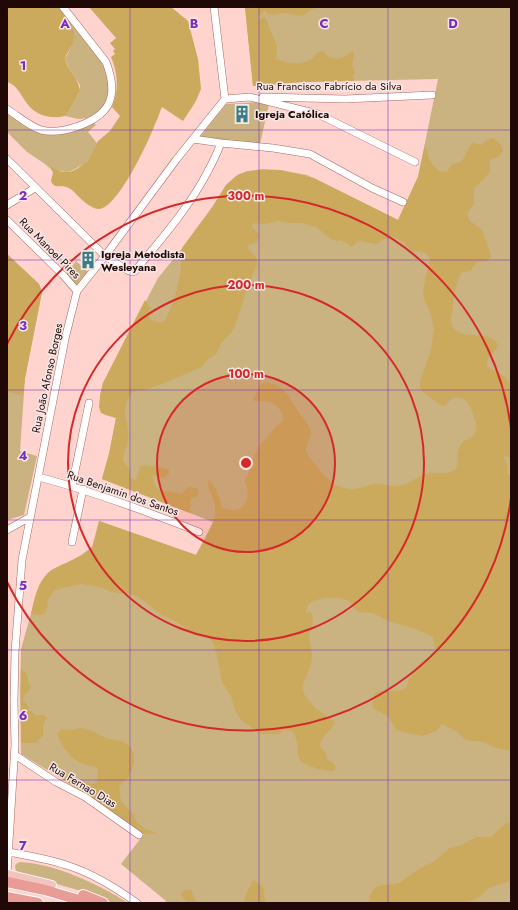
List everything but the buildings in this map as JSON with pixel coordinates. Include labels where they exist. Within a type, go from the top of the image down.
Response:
[{"type":"highway","points":[[7,882],[51,891],[89,903]]},
{"type":"highway","points":[[52,884],[103,903]]},
{"type":"highway","points":[[7,897],[38,903]]},
{"type":"main road","points":[[7,874],[52,884]]},
{"type":"street","points":[[7,109],[37,128],[54,130],[76,127],[85,123],[99,114],[108,104],[112,87],[106,62],[63,7]]},
{"type":"street","points":[[214,7],[225,99],[250,97],[318,114],[415,162]]},
{"type":"street","name":"Rua Francisco Fabrício da Silva","points":[[250,97],[345,99],[432,95]]},
{"type":"street","name":"Rua João Afonso Borges","points":[[7,874],[14,755],[10,677],[22,560],[65,339],[77,291],[225,99]]},
{"type":"street","points":[[193,139],[273,148],[310,154],[372,188],[403,202]]},
{"type":"street","points":[[7,159],[105,256],[132,272],[135,271],[166,234],[190,201],[209,171],[222,143]]},
{"type":"street","points":[[7,205],[35,188]]},
{"type":"street","name":"Rua Manoel Pires","points":[[7,220],[63,275],[77,291]]},
{"type":"street","points":[[72,486],[89,403]]},
{"type":"street","name":"Rua Benjamin dos Santos","points":[[38,477],[83,489],[134,506],[200,532]]},
{"type":"street","points":[[72,542],[83,489]]},
{"type":"street","points":[[7,530],[30,518]]},
{"type":"street","name":"Rua Fernao Dias","points":[[14,755],[56,782],[86,797],[139,835]]},
{"type":"street","points":[[9,852],[70,866],[92,875],[137,903]]},
{"type":"shaded area","points":[[7,7],[58,7],[72,26],[74,36],[73,41],[65,59],[68,67],[78,82],[80,91],[65,116],[49,117],[38,113],[29,106],[16,87],[7,82]]},
{"type":"shaded area","points":[[89,7],[171,7],[188,21],[198,59],[201,89],[196,101],[183,121],[162,107],[132,173],[114,198],[106,206],[99,209],[93,208],[70,188],[54,185],[51,181],[53,173],[50,166],[62,172],[70,172],[88,161],[98,141],[110,131],[120,116],[112,107],[116,95],[117,82],[111,57],[115,54],[113,51],[115,49],[110,43],[116,38]]},
{"type":"shaded area","points":[[245,7],[511,7],[511,903],[165,903],[166,901],[121,864],[144,834],[75,787],[21,754],[21,649],[40,584],[48,573],[81,555],[92,547],[99,521],[196,555],[213,522],[102,479],[109,454],[116,418],[105,415],[100,411],[100,396],[103,383],[158,278],[193,235],[226,185],[236,176],[247,171],[263,169],[280,170],[307,175],[398,220],[418,177],[438,79],[302,82],[253,86]]},
{"type":"shaded area","points":[[245,7],[316,7],[302,16],[285,13],[272,15],[264,11],[258,17],[259,19],[265,17],[266,19],[277,46],[277,54],[275,58],[286,62],[300,63],[308,61],[321,51],[335,59],[341,58],[353,52],[352,66],[355,73],[353,76],[354,81],[302,82],[253,86]]},
{"type":"shaded area","points":[[70,21],[101,61],[107,74],[109,95],[102,109],[89,118],[78,119],[65,116],[80,91],[80,85],[65,59],[71,47]]},
{"type":"shaded area","points":[[259,102],[269,104],[260,144],[199,138],[226,104]]},
{"type":"shaded area","points":[[7,112],[37,132],[93,122],[96,125],[88,132],[97,143],[90,159],[74,170],[68,172],[51,167],[53,171],[27,152],[7,132]]},
{"type":"shaded area","points":[[493,138],[501,145],[503,151],[498,157],[490,159],[490,172],[474,189],[474,204],[467,213],[469,220],[482,230],[491,255],[488,260],[477,262],[471,270],[461,273],[455,290],[451,322],[454,329],[460,333],[481,335],[494,340],[498,345],[487,361],[487,367],[503,376],[511,384],[511,457],[503,456],[508,466],[507,474],[511,476],[511,750],[499,749],[483,742],[465,740],[457,732],[444,725],[441,725],[436,731],[423,736],[396,730],[388,716],[373,708],[374,696],[376,692],[405,689],[409,678],[424,660],[436,654],[433,637],[418,630],[388,621],[375,614],[360,612],[356,610],[347,600],[326,598],[315,600],[308,605],[306,613],[310,611],[313,616],[309,636],[312,655],[311,664],[303,684],[303,689],[304,694],[315,708],[335,722],[332,728],[322,739],[320,747],[326,753],[327,759],[335,765],[333,771],[309,766],[301,762],[298,755],[295,735],[292,731],[285,730],[278,734],[259,733],[241,720],[235,710],[231,696],[222,682],[216,651],[209,638],[205,635],[190,631],[177,622],[160,614],[139,597],[82,584],[65,587],[54,591],[48,599],[45,613],[40,615],[31,614],[39,586],[45,576],[54,569],[90,550],[94,542],[99,521],[196,555],[206,538],[215,512],[208,480],[216,489],[222,507],[229,510],[237,510],[244,506],[248,496],[245,480],[254,456],[260,444],[267,438],[276,426],[283,421],[282,412],[273,403],[268,401],[254,401],[253,399],[260,385],[265,382],[276,385],[288,394],[310,428],[311,435],[306,448],[306,453],[326,477],[338,486],[353,489],[374,484],[398,486],[406,484],[426,474],[448,473],[456,469],[459,447],[474,434],[476,430],[475,421],[472,410],[465,400],[459,398],[451,399],[446,405],[442,406],[420,388],[420,382],[431,350],[434,329],[431,314],[424,299],[423,291],[430,258],[427,254],[422,252],[412,252],[405,243],[394,237],[385,239],[376,244],[358,241],[352,247],[341,240],[337,241],[331,239],[316,227],[302,223],[279,221],[263,224],[254,223],[252,225],[252,227],[260,235],[257,242],[249,245],[248,248],[257,259],[257,264],[235,326],[231,333],[222,342],[217,353],[209,358],[202,367],[142,391],[137,390],[132,392],[126,406],[125,415],[128,438],[123,460],[128,468],[131,479],[136,480],[140,467],[143,465],[169,470],[169,474],[164,478],[152,476],[156,487],[158,490],[182,494],[188,487],[197,488],[199,494],[196,497],[191,498],[190,513],[102,479],[109,454],[116,418],[101,413],[99,407],[100,396],[103,383],[145,300],[150,308],[148,314],[152,320],[156,322],[164,322],[166,319],[173,303],[178,284],[182,248],[213,206],[226,185],[239,174],[257,170],[280,170],[314,178],[398,220],[418,177],[425,145],[427,154],[434,167],[442,172],[447,172],[452,165],[461,162],[472,143],[481,145]]},
{"type":"shaded area","points":[[7,254],[39,284],[42,292],[25,378],[20,451],[37,456],[24,515],[7,520]]},
{"type":"shaded area","points":[[7,254],[39,284],[42,292],[23,395],[7,392]]},
{"type":"shaded area","points":[[76,261],[88,272],[77,286],[66,275]]},
{"type":"shaded area","points":[[21,669],[27,674],[28,682],[31,686],[29,691],[24,696],[23,701],[27,704],[29,710],[36,715],[44,715],[47,718],[43,725],[43,735],[36,743],[21,743]]},
{"type":"shaded area","points":[[81,728],[110,739],[123,742],[132,750],[134,754],[133,768],[129,776],[119,788],[121,801],[132,813],[137,822],[145,829],[156,833],[144,834],[58,776],[67,776],[91,784],[95,784],[97,781],[98,768],[88,766],[72,757],[64,748],[57,733],[62,729],[72,730]]},
{"type":"shaded area","points":[[506,823],[511,824],[511,881],[488,888],[480,897],[466,903],[370,903],[369,897],[374,888],[399,883],[419,869],[433,862],[450,848],[462,845],[476,837],[491,837]]},
{"type":"shaded area","points":[[20,862],[48,867],[76,876],[104,889],[128,903],[111,903],[88,893],[19,873],[16,871],[15,866]]},
{"type":"shaded area","points":[[253,880],[261,885],[266,903],[244,903],[246,894]]},
{"type":"shaded area","points":[[185,890],[191,890],[198,903],[187,903],[181,895]]},
{"type":"place","name":"Igreja Católica","points":[[242,114]]},
{"type":"place","name":"Igreja Metodista Wesleyana","points":[[88,260]]}]
